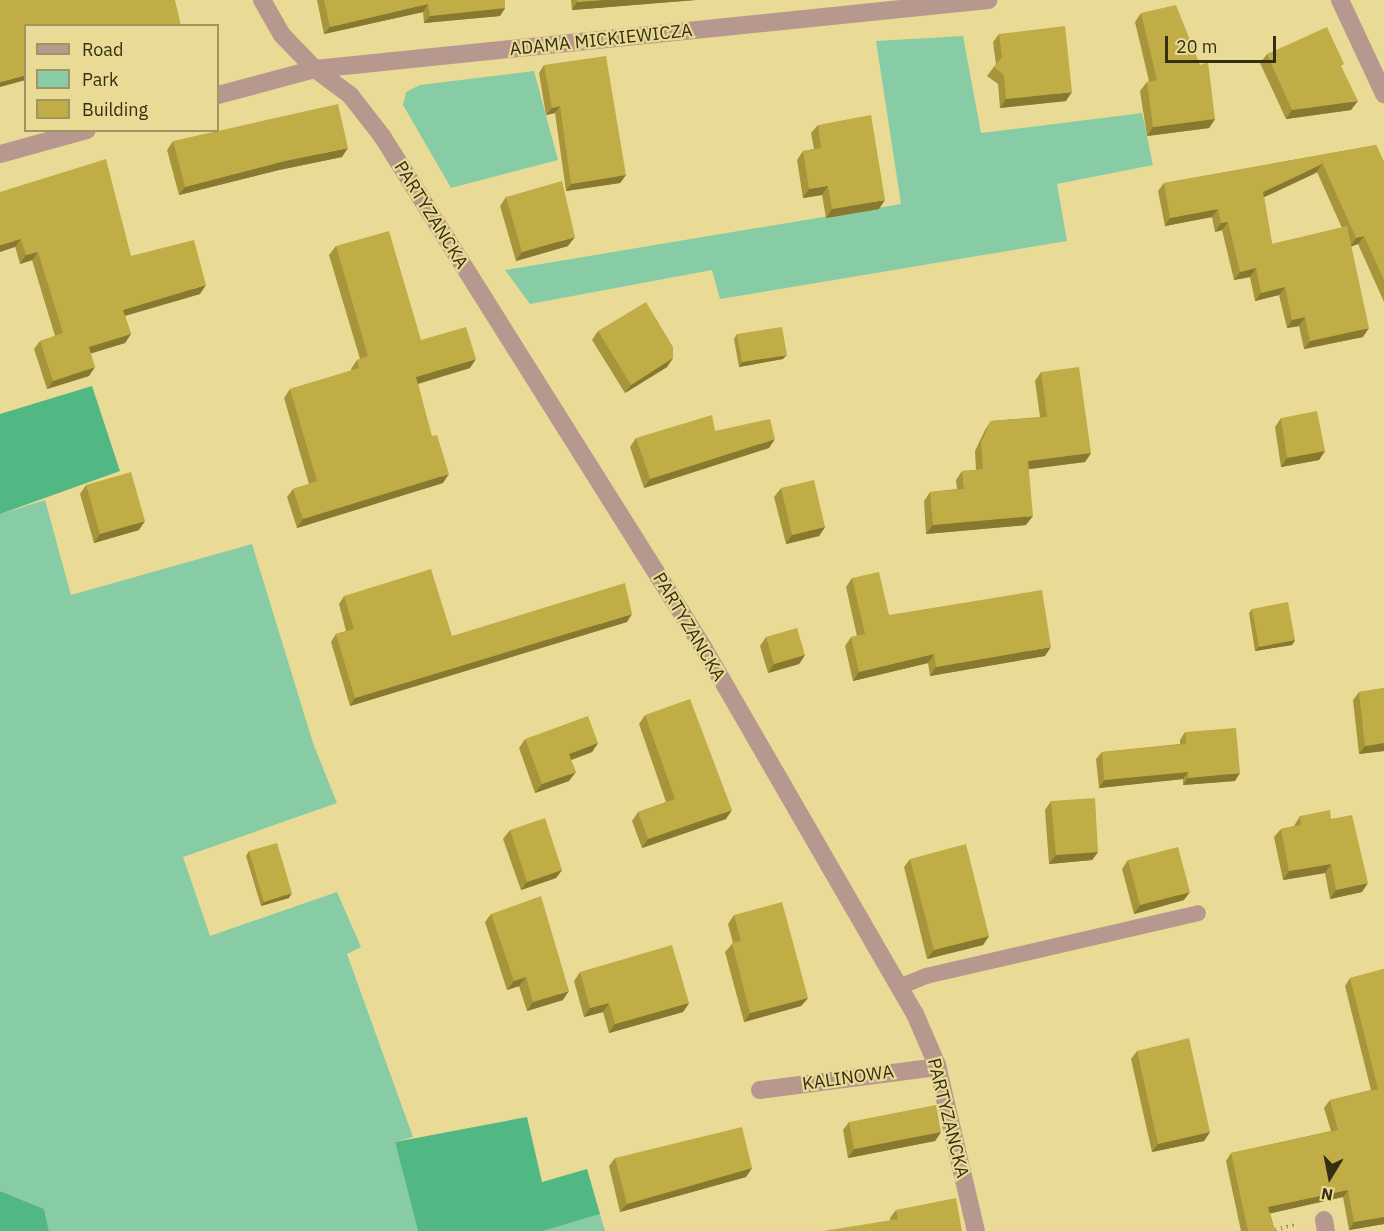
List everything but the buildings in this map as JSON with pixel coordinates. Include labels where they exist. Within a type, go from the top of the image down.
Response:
[{"type":"street","name":"PARTYZANCKA","points":[[262,0],[282,34],[315,69],[350,95],[382,136],[703,647],[898,987],[937,1067],[976,1231]]},
{"type":"street","name":"ADAMA MICKIEWICZA","points":[[219,95],[315,69],[988,0]]},
{"type":"street","points":[[1340,0],[1384,94]]},
{"type":"street","points":[[0,154],[80,132]]},
{"type":"street","name":"KALINOWA","points":[[760,1090],[937,1067]]},
{"type":"lane","points":[[898,987],[926,976],[1198,913]]},
{"type":"green space","points":[[963,36],[981,133],[1142,113],[1153,165],[1057,184],[1067,241],[720,299],[712,270],[530,304],[505,270],[901,204],[876,41]]},
{"type":"green space","points":[[534,71],[558,160],[451,188],[403,105],[406,92],[420,85]]},
{"type":"green space","points":[[92,386],[120,471],[0,514],[0,414]]},
{"type":"green space","points":[[45,500],[71,595],[252,544],[313,743],[337,803],[183,857],[210,936],[337,892],[361,947],[347,954],[413,1137],[395,1142],[418,1231],[49,1231],[44,1209],[0,1191],[0,514]]},
{"type":"green space","points":[[527,1117],[542,1182],[587,1169],[600,1214],[543,1231],[418,1231],[395,1142]]},
{"type":"green space","points":[[0,1191],[44,1209],[49,1231],[0,1231]]},
{"type":"green space","points":[[600,1214],[605,1231],[543,1231]]}]
